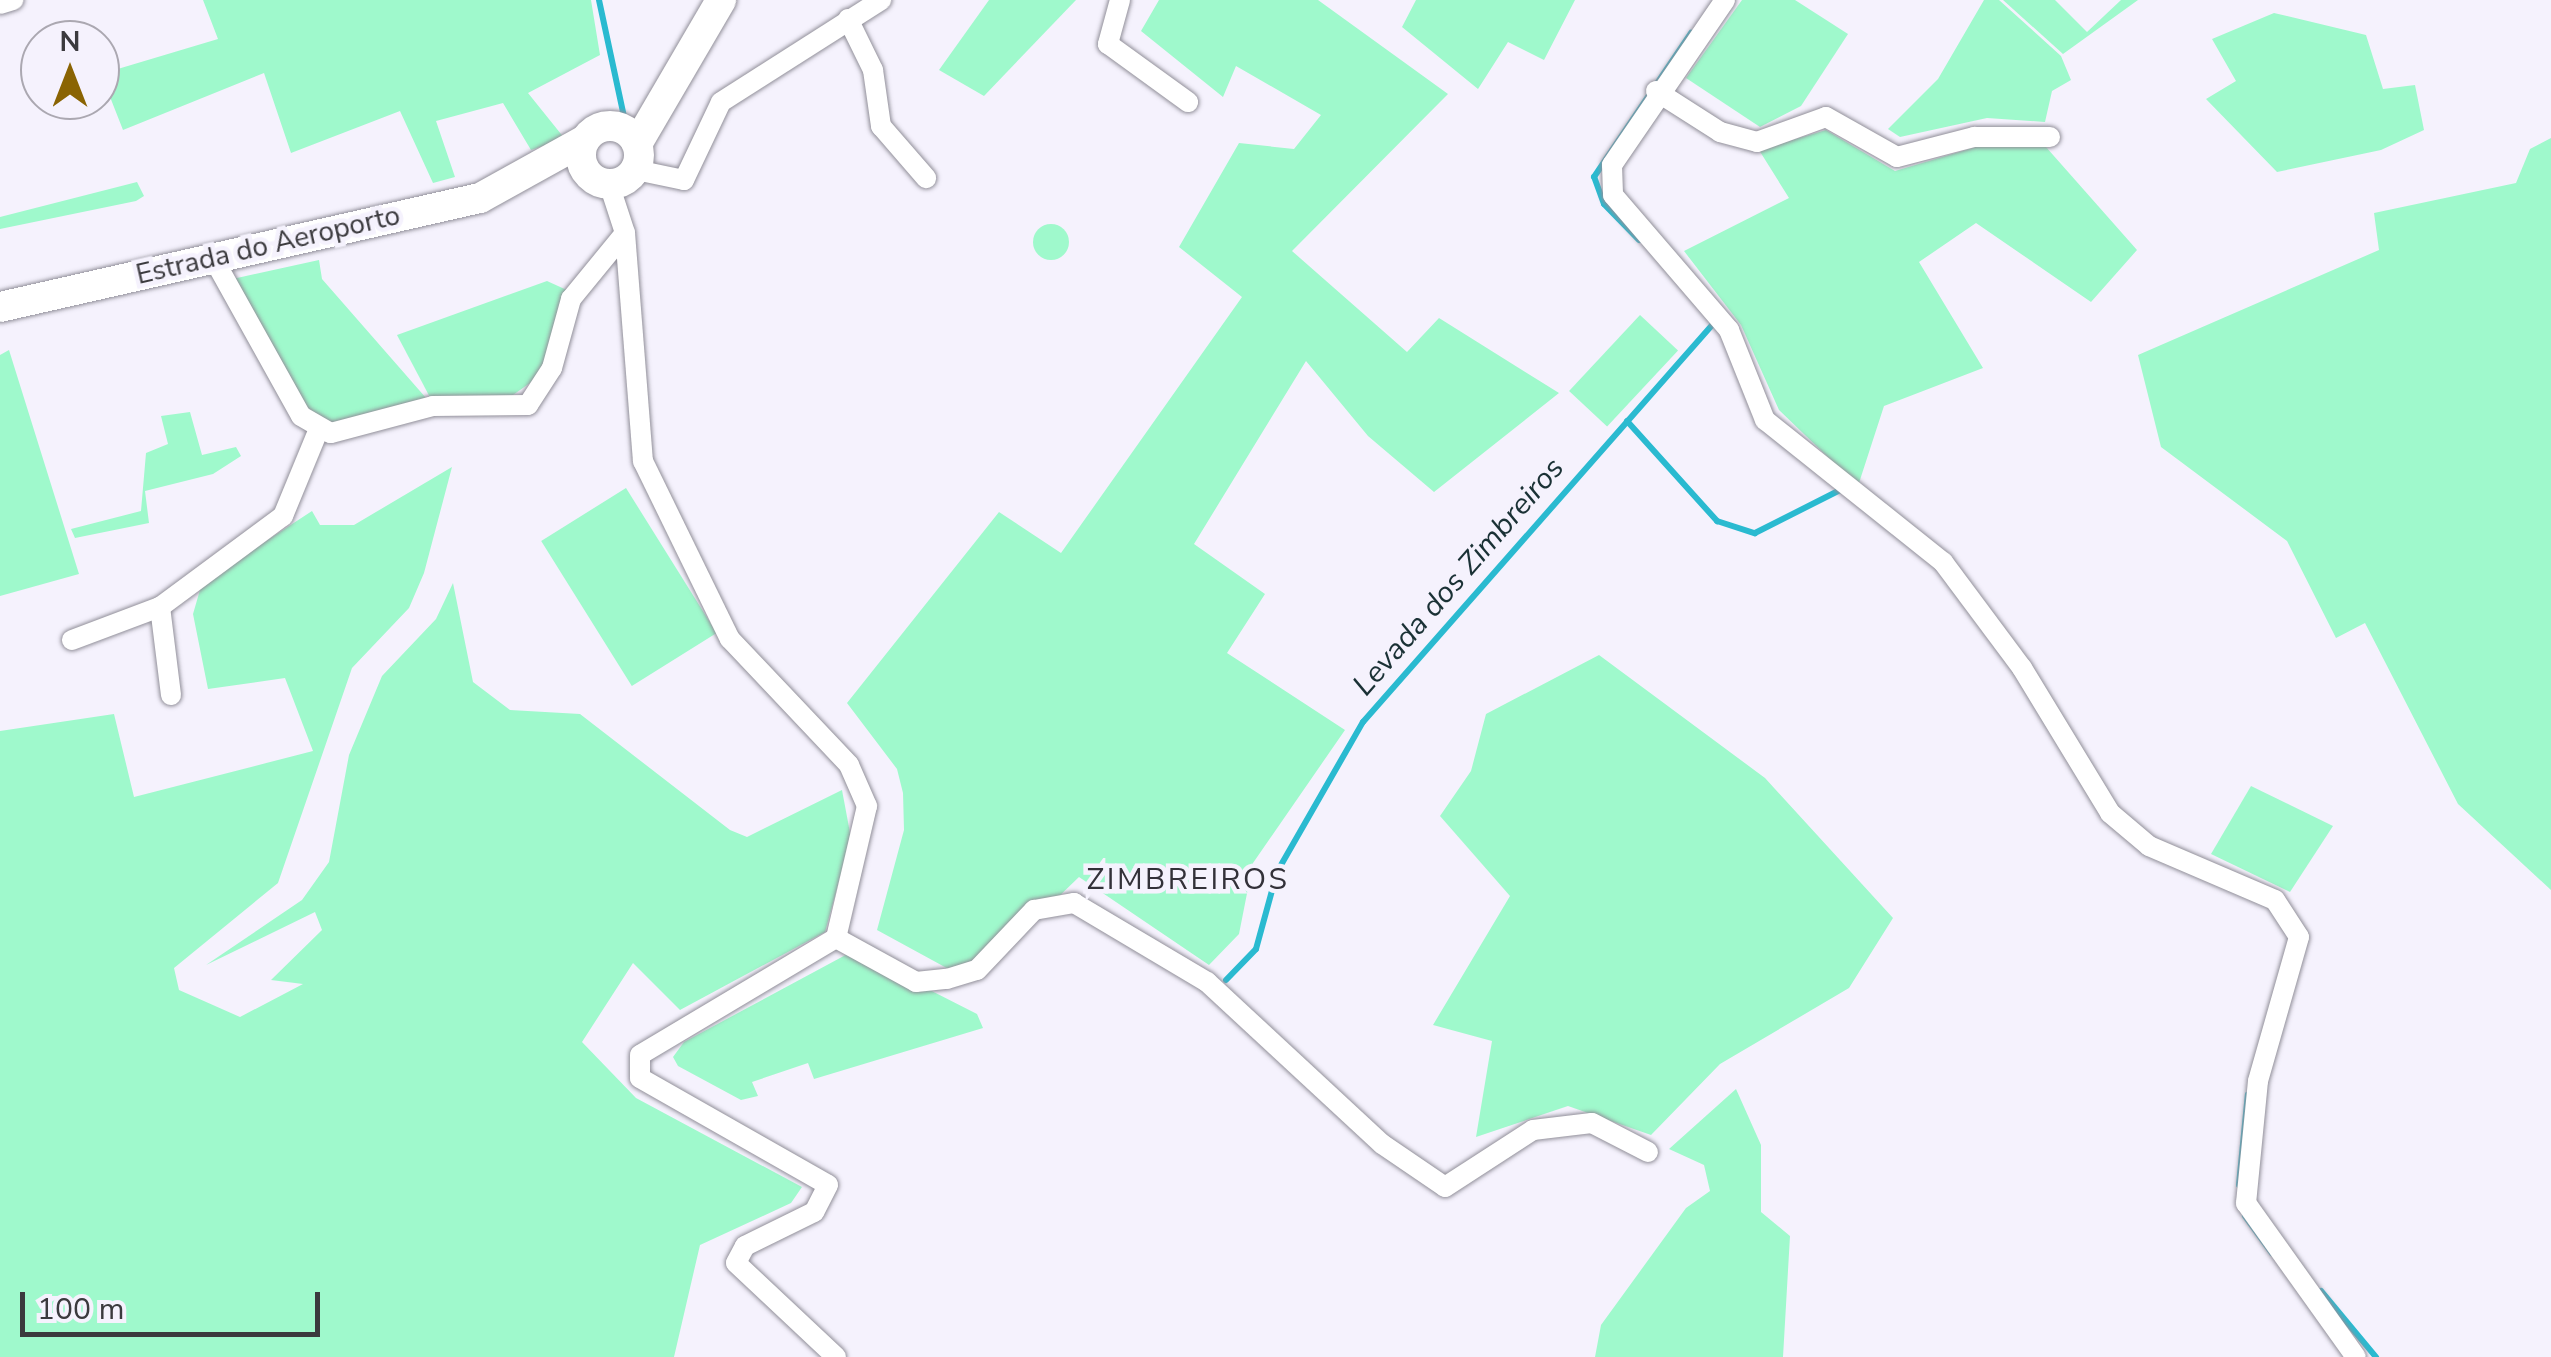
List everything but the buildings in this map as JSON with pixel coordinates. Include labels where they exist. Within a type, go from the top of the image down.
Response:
[{"type":"main road","points":[[617,160],[721,0]]},
{"type":"main road","name":"Estrada do Aeroporto","points":[[0,307],[480,198],[534,176],[617,160],[595,129],[534,176]]},
{"type":"street","points":[[0,4],[13,0]]},
{"type":"street","points":[[836,1357],[736,1263],[745,1246],[814,1212],[828,1186],[640,1078],[640,1055],[836,938],[860,864],[860,779],[730,639],[644,461],[617,160],[684,180],[721,102],[881,0]]},
{"type":"street","points":[[1120,0],[1108,44],[1188,102]]},
{"type":"street","points":[[1725,0],[1656,91],[1612,165],[1612,195],[1729,330],[1765,420],[1942,562],[2022,668],[2110,813],[2149,846],[2275,900],[2299,937],[2258,1081],[2246,1203],[2356,1357]]},
{"type":"street","points":[[848,19],[873,70],[881,126],[926,178]]},
{"type":"street","points":[[1656,91],[1720,132],[1757,142],[1826,117],[1897,157],[1974,137],[2050,137]]},
{"type":"street","points":[[318,431],[433,406],[528,406],[552,368],[571,299],[624,233]]},
{"type":"street","points":[[212,256],[301,416],[318,431]]},
{"type":"street","points":[[72,640],[160,607],[283,516],[318,431]]},
{"type":"street","points":[[160,607],[171,695]]},
{"type":"street","points":[[836,938],[916,982],[947,979],[976,970],[1034,910],[1074,904],[1207,982],[1382,1144],[1445,1187],[1533,1130],[1592,1123],[1648,1152]]},
{"type":"green space","points":[[203,0],[591,0],[600,55],[528,93],[565,139],[531,150],[503,103],[436,121],[455,177],[433,183],[400,111],[291,153],[264,73],[123,130],[119,120],[120,68],[218,39]]},
{"type":"green space","points":[[989,0],[1076,0],[984,96],[939,70]]},
{"type":"green space","points":[[1159,0],[1318,0],[1448,94],[1292,251],[1407,352],[1439,318],[1559,393],[1434,492],[1368,436],[1306,361],[1194,544],[1265,594],[1227,653],[1345,730],[1253,863],[1239,934],[1209,965],[1079,877],[999,954],[954,972],[877,930],[904,830],[903,793],[897,769],[847,703],[999,512],[1061,553],[1242,297],[1179,247],[1239,143],[1294,149],[1321,115],[1236,66],[1223,97],[1141,31]]},
{"type":"green space","points":[[1416,0],[1575,0],[1544,60],[1508,42],[1478,89],[1402,27]]},
{"type":"green space","points":[[1742,0],[1795,0],[1848,34],[1801,106],[1760,127],[1686,78]]},
{"type":"green space","points":[[1984,0],[1999,0],[2061,56],[2071,80],[2052,91],[2045,122],[1987,118],[1900,137],[1888,129],[1938,79]]},
{"type":"green space","points":[[2003,0],[2055,0],[2087,32],[2121,0],[2138,0],[2063,54]]},
{"type":"green space","points":[[2274,13],[2366,35],[2383,89],[2415,85],[2424,130],[2381,150],[2277,172],[2206,99],[2236,81],[2212,39]]},
{"type":"green space","points":[[1826,130],[1895,171],[1976,147],[2046,147],[2137,250],[2091,302],[1976,223],[1919,262],[1983,368],[1884,406],[1858,486],[1779,410],[1741,325],[1684,251],[1789,198],[1759,150]]},
{"type":"green space","points":[[2551,138],[2551,890],[2458,804],[2365,623],[2336,638],[2287,541],[2161,447],[2138,355],[2379,250],[2374,213],[2516,183],[2530,149]]},
{"type":"green space","points":[[137,182],[144,196],[136,201],[0,229],[0,217]]},
{"type":"green space","points":[[1051,224],[1064,229],[1069,242],[1064,255],[1051,260],[1038,255],[1033,242],[1038,229]]},
{"type":"green space","points":[[319,260],[322,279],[433,406],[318,431],[228,280]]},
{"type":"green space","points":[[547,281],[569,291],[547,371],[503,402],[433,403],[397,335]]},
{"type":"green space","points":[[1640,315],[1678,350],[1607,427],[1569,391]]},
{"type":"green space","points":[[9,350],[79,574],[0,596],[0,355]]},
{"type":"green space","points":[[190,412],[202,455],[236,447],[241,456],[213,474],[145,491],[149,523],[75,538],[71,529],[141,511],[146,453],[168,444],[161,416]]},
{"type":"green space","points":[[452,467],[424,573],[409,608],[352,668],[278,883],[174,968],[179,990],[240,1017],[303,984],[271,980],[322,930],[315,912],[206,965],[302,900],[329,862],[349,755],[382,676],[436,619],[453,583],[473,682],[510,710],[580,714],[730,830],[747,837],[842,790],[851,838],[825,932],[680,1010],[633,963],[582,1042],[636,1098],[802,1187],[791,1203],[700,1245],[674,1357],[0,1357],[0,731],[114,714],[134,797],[313,751],[285,678],[208,689],[193,614],[202,583],[312,511],[320,525],[354,525]]},
{"type":"green space","points":[[626,488],[717,633],[632,686],[541,541]]},
{"type":"green space","points":[[1599,655],[1765,778],[1893,918],[1849,988],[1720,1064],[1651,1135],[1568,1106],[1476,1137],[1492,1041],[1433,1025],[1510,896],[1440,816],[1471,771],[1486,714]]},
{"type":"green space","points":[[2251,786],[2333,826],[2290,892],[2211,854]]},
{"type":"green space","points":[[853,951],[977,1014],[983,1028],[814,1079],[808,1063],[752,1082],[758,1096],[741,1100],[678,1066],[673,1057],[684,1042]]},
{"type":"green space","points":[[1736,1089],[1761,1145],[1761,1212],[1790,1236],[1783,1357],[1595,1357],[1601,1325],[1686,1208],[1710,1191],[1704,1165],[1669,1149]]},
{"type":"waterway","name":"Levada dos Zimbreiros","points":[[599,0],[627,131]]},
{"type":"waterway","name":"Levada dos Zimbreiros","points":[[1639,240],[1604,204],[1594,177],[1691,33]]},
{"type":"waterway","points":[[1226,980],[1256,949],[1277,872],[1363,722],[1713,324]]},
{"type":"waterway","name":"Levada dos Zimbreiros","points":[[1627,421],[1717,521],[1755,533],[1842,489]]},
{"type":"waterway","name":"Levada dos Zimbreiros","points":[[2239,1185],[2248,1094]]},
{"type":"waterway","points":[[2245,1216],[2272,1253]]},
{"type":"waterway","name":"Levada dos Zimbreiros","points":[[2321,1291],[2376,1357]]},
{"type":"district","name":"ZIMBREIROS","points":[[1188,880]]}]
